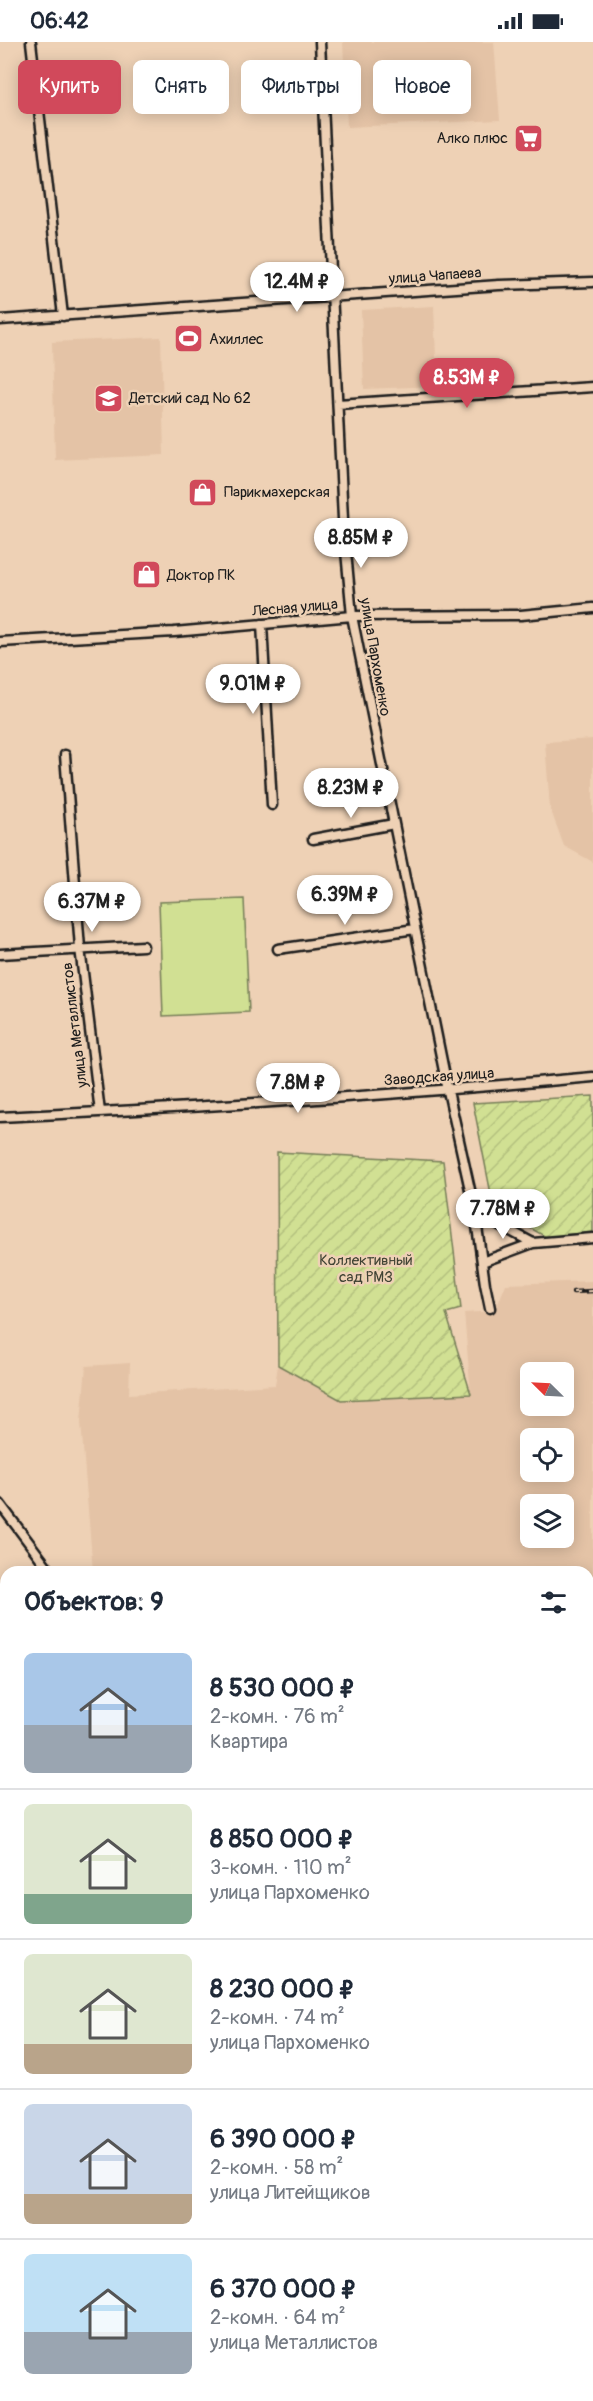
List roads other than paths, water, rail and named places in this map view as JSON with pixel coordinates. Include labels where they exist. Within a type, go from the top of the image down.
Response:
[{"type":"street","points":[[31,42],[63,316]]},
{"type":"street","name":"улица Пархоменко","points":[[320,42],[343,519],[352,616],[447,1091],[475,1212],[490,1308]]},
{"type":"street","name":"улица Чапаева","points":[[0,320],[499,285],[593,282]]},
{"type":"street","points":[[338,404],[593,387]]},
{"type":"street","name":"Лесная улица","points":[[0,642],[352,616],[521,615],[593,608]]},
{"type":"street","points":[[262,624],[272,805]]},
{"type":"street","name":"улица Металлистов","points":[[65,755],[80,948],[100,1112]]},
{"type":"street","points":[[313,839],[394,824]]},
{"type":"street","points":[[278,949],[415,928]]},
{"type":"street","points":[[0,954],[143,946]]},
{"type":"street","name":"Заводская улица","points":[[0,1117],[447,1091],[593,1077]]},
{"type":"street","points":[[475,1212],[533,1243]]},
{"type":"street","points":[[482,1262],[533,1243],[593,1238]]},
{"type":"street","points":[[0,1504],[46,1566]]},
{"type":"railway","points":[[573,1292],[593,1291]]},
{"type":"place","name":"Алко плюс","points":[[529,138]]},
{"type":"place","name":"Ахиллес","points":[[188,339]]},
{"type":"place","name":"Детский сад № 62","points":[[108,398]]},
{"type":"place","name":"Парикмахерская","points":[[203,492]]},
{"type":"place","name":"Доктор ПК","points":[[146,575]]},
{"type":"park label","name":"Коллективный сад РМЗ","points":[[366,1268]]}]
